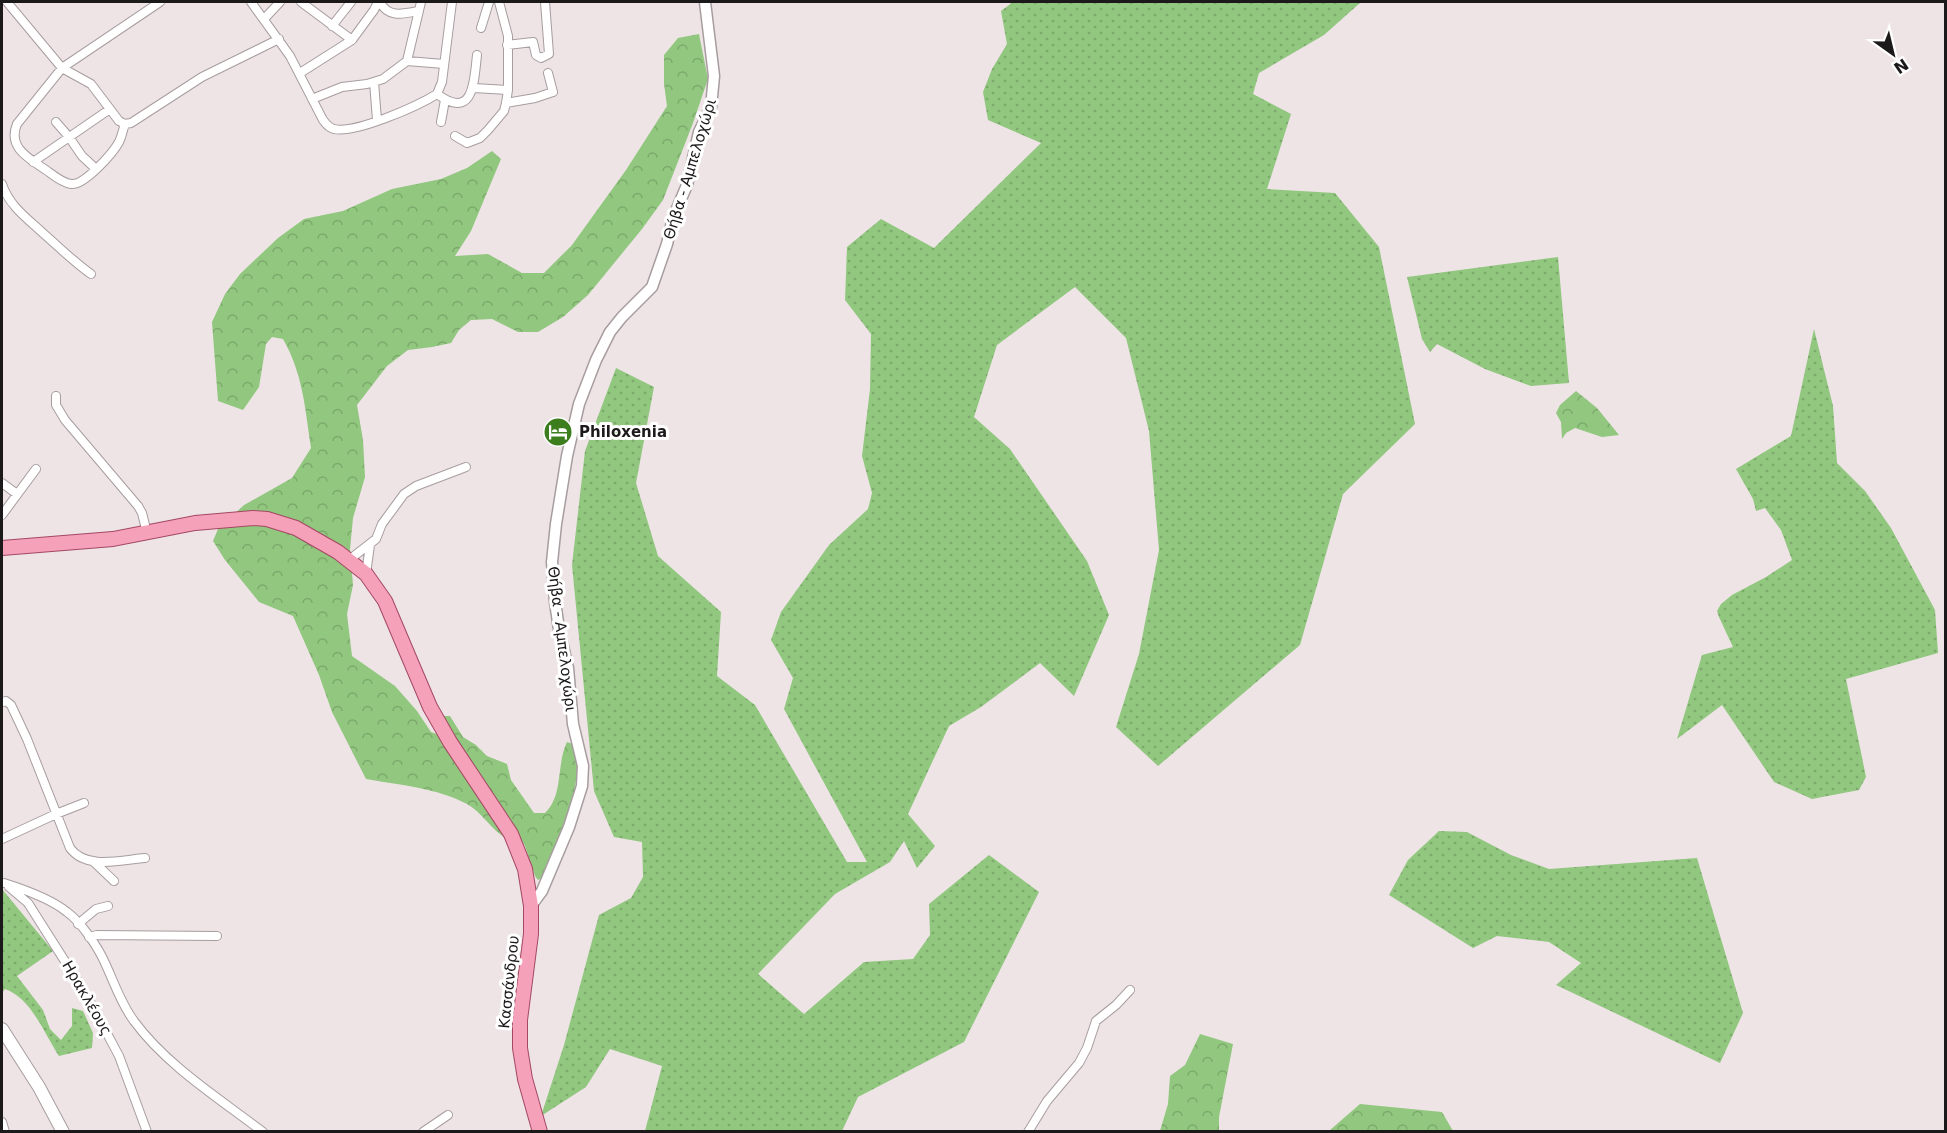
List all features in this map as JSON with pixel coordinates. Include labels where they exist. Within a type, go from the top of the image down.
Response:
[{"type":"main road","name":"Κασσάνδρου","points":[[2,548],[113,539],[227,519],[267,519],[296,528],[350,560],[366,574],[385,601],[422,690],[435,715],[511,834],[525,869],[531,906],[531,934],[520,1020],[520,1048],[536,1129]]},
{"type":"main road","points":[[2,1029],[39,1087],[63,1131]]},
{"type":"street","points":[[7,2],[62,68],[91,84],[118,122],[125,124],[131,123],[202,77],[279,39]]},
{"type":"street","points":[[125,124],[119,142],[96,169],[79,183],[70,184],[33,162],[15,144],[14,130],[17,124],[62,68],[160,2]]},
{"type":"street","points":[[251,2],[279,39],[300,73],[323,120],[333,129],[352,128],[441,97],[462,102],[468,100],[474,88],[477,55]]},
{"type":"street","points":[[264,19],[280,2]]},
{"type":"street","points":[[301,2],[352,40]]},
{"type":"street","points":[[332,26],[351,2]]},
{"type":"street","points":[[300,73],[352,40],[379,2],[390,13],[402,15],[418,11]]},
{"type":"street","points":[[312,99],[342,87],[383,79],[407,61],[421,2]]},
{"type":"street","points":[[441,122],[440,88],[452,2]]},
{"type":"street","points":[[481,28],[489,2]]},
{"type":"street","points":[[456,136],[467,143],[480,138],[504,111],[508,90],[507,45],[506,24],[499,2]]},
{"type":"street","points":[[507,45],[532,42],[536,55],[541,58],[549,54],[545,2]]},
{"type":"street","name":"Θήβα - Αμπελοχώρι","points":[[531,906],[542,891],[569,827],[582,786],[583,766],[573,724],[568,669],[555,602],[552,562],[567,456],[579,404],[596,360],[610,332],[652,287],[667,244],[673,218],[687,185],[699,132],[711,106],[714,76],[705,2]]},
{"type":"street","points":[[407,61],[444,64]]},
{"type":"street","points":[[506,103],[553,92],[548,73]]},
{"type":"street","points":[[374,82],[377,120]]},
{"type":"street","points":[[474,88],[508,90]]},
{"type":"street","points":[[33,162],[110,109]]},
{"type":"street","points":[[56,122],[82,156],[96,169]]},
{"type":"street","points":[[2,184],[10,201],[18,210],[64,253],[91,274]]},
{"type":"street","points":[[56,396],[56,405],[64,420],[138,506],[147,533]]},
{"type":"street","points":[[350,560],[376,539],[382,524],[404,494],[416,486],[466,467]]},
{"type":"street","points":[[2,515],[36,469]]},
{"type":"street","points":[[2,483],[17,494]]},
{"type":"street","points":[[366,574],[371,544]]},
{"type":"street","points":[[2,702],[6,700],[11,705],[27,739],[70,848],[76,855],[94,862],[145,858]]},
{"type":"street","points":[[2,839],[84,803]]},
{"type":"street","points":[[94,862],[114,881]]},
{"type":"street","points":[[3,882],[68,912],[104,960],[133,1020],[145,1034],[195,1082],[263,1131]]},
{"type":"street","name":"Ηρακλέους","points":[[3,882],[28,903],[87,996],[119,1056],[147,1131]]},
{"type":"street","points":[[78,924],[96,909],[108,906]]},
{"type":"street","points":[[89,937],[97,935],[217,936]]},
{"type":"street","points":[[1028,1131],[1047,1101],[1079,1064],[1096,1021],[1130,990]]},
{"type":"street","points":[[423,1131],[448,1115]]},
{"type":"street","points":[[2,1123],[5,1131]]},
{"type":"green space","points":[[1013,2],[1361,2],[1324,35],[1259,73],[1253,94],[1291,114],[1267,189],[1335,193],[1379,247],[1415,424],[1343,494],[1300,645],[1158,766],[1116,727],[1139,654],[1159,550],[1149,431],[1126,338],[1075,287],[997,345],[974,417],[1010,449],[1087,561],[1109,615],[1074,696],[1040,663],[981,707],[949,726],[908,814],[935,846],[917,868],[904,841],[890,862],[835,894],[758,974],[804,1014],[864,962],[913,959],[930,935],[929,904],[989,855],[1039,892],[964,1042],[858,1097],[842,1131],[645,1131],[662,1066],[610,1049],[586,1087],[541,1116],[564,1045],[599,915],[631,898],[643,877],[642,842],[614,837],[594,791],[572,565],[585,451],[616,368],[654,387],[636,483],[658,556],[721,612],[717,676],[755,705],[847,862],[867,862],[784,709],[793,678],[771,640],[781,612],[829,545],[868,509],[872,493],[862,456],[870,389],[871,334],[845,300],[847,247],[881,219],[934,248],[1041,143],[988,120],[983,92],[992,69],[1007,44],[1001,11]]},
{"type":"green space","points":[[699,34],[708,79],[663,200],[588,295],[563,317],[538,332],[518,332],[492,319],[471,320],[459,330],[451,343],[408,350],[387,366],[357,405],[363,440],[365,477],[353,518],[350,549],[353,585],[347,614],[352,656],[395,686],[417,711],[431,732],[442,736],[506,838],[467,804],[443,794],[366,779],[332,712],[319,675],[293,616],[259,602],[225,560],[213,541],[218,529],[244,505],[292,478],[311,448],[299,378],[283,339],[272,337],[266,344],[259,387],[243,410],[218,401],[212,322],[225,294],[240,274],[278,238],[304,219],[343,211],[392,189],[441,179],[467,168],[492,151],[501,159],[471,231],[455,256],[488,254],[522,273],[544,273],[572,245],[626,170],[667,106],[664,55],[678,38]]},
{"type":"green space","points":[[1558,257],[1569,383],[1531,386],[1485,369],[1437,344],[1430,352],[1422,339],[1407,277]]},
{"type":"green space","points":[[1814,329],[1833,406],[1837,463],[1865,491],[1891,528],[1935,610],[1938,653],[1846,679],[1866,777],[1859,790],[1812,799],[1774,782],[1722,705],[1677,739],[1702,655],[1733,647],[1717,611],[1721,604],[1732,595],[1792,560],[1781,530],[1765,508],[1756,511],[1753,499],[1736,469],[1791,436]]},
{"type":"green space","points":[[1576,391],[1597,408],[1619,435],[1602,437],[1575,428],[1566,433],[1562,439],[1561,422],[1556,413],[1560,405]]},
{"type":"green space","points":[[443,716],[450,716],[463,737],[487,756],[507,764],[511,780],[534,813],[545,813],[551,806],[567,742],[573,744],[577,758],[574,792],[565,822],[542,878],[538,880],[535,876],[525,846],[515,828]]},
{"type":"green space","points":[[1439,831],[1467,832],[1511,855],[1549,869],[1697,858],[1743,1013],[1720,1063],[1556,985],[1581,963],[1549,942],[1497,936],[1473,948],[1389,895],[1408,860]]},
{"type":"green space","points":[[2,889],[53,951],[17,976],[43,1010],[50,1029],[61,1040],[72,1026],[72,1008],[83,1011],[93,1033],[92,1048],[59,1056],[30,1008],[5,989],[2,993]]},
{"type":"green space","points":[[1200,1034],[1233,1044],[1219,1117],[1219,1131],[1160,1131],[1168,1104],[1170,1076],[1185,1065]]},
{"type":"green space","points":[[1360,1104],[1442,1112],[1453,1131],[1329,1131]]},
{"type":"place","name":"Philoxenia","points":[[558,432]]}]
